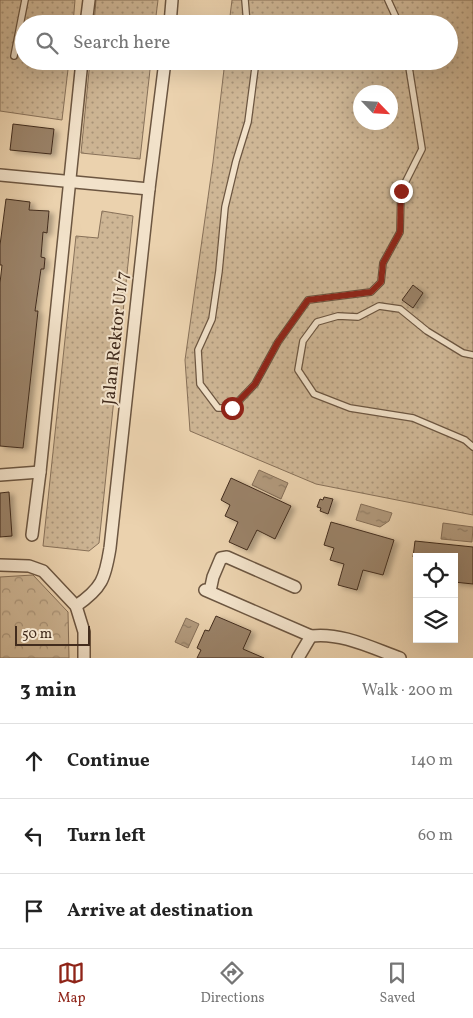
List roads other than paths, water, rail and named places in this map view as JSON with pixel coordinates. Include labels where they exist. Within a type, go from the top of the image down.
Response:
[{"type":"street","points":[[87,15],[88,0]]},
{"type":"street","points":[[171,15],[172,0]]},
{"type":"street","points":[[32,535],[81,70]]},
{"type":"street","name":"Jalan Rektor U1/7","points":[[76,606],[91,596],[98,586],[106,574],[109,557],[164,70]]},
{"type":"street","points":[[0,175],[149,189]]},
{"type":"street","points":[[0,475],[40,472]]},
{"type":"street","points":[[294,587],[227,557],[222,558],[208,590],[311,636],[325,634],[342,638],[400,658]]},
{"type":"street","points":[[0,565],[30,566],[43,570],[76,606],[84,632],[84,658]]},
{"type":"street","points":[[298,658],[311,636]]},
{"type":"lane","points":[[22,15],[25,0]]},
{"type":"lane","points":[[245,0],[246,15]]},
{"type":"lane","points":[[388,0],[395,15]]},
{"type":"lane","points":[[14,56],[15,51]]},
{"type":"lane","points":[[255,70],[248,122],[236,160],[226,207],[212,319],[198,350],[200,384],[218,408],[232,408],[255,384],[278,342],[308,300],[371,292],[381,282],[383,263],[400,232],[401,191],[422,149],[409,70]]},
{"type":"lane","points":[[473,355],[463,353],[427,331],[400,309],[379,306],[358,317],[338,316],[317,322],[303,341],[298,370],[314,394],[350,408],[414,418],[465,440],[473,448]]},
{"type":"water","points":[[259,470],[288,483],[281,499],[252,485]]},
{"type":"water","points":[[361,504],[392,513],[389,521],[380,527],[356,520]]},
{"type":"water","points":[[443,523],[473,527],[472,542],[441,539]]},
{"type":"water","points":[[186,618],[199,624],[188,648],[175,642]]}]
